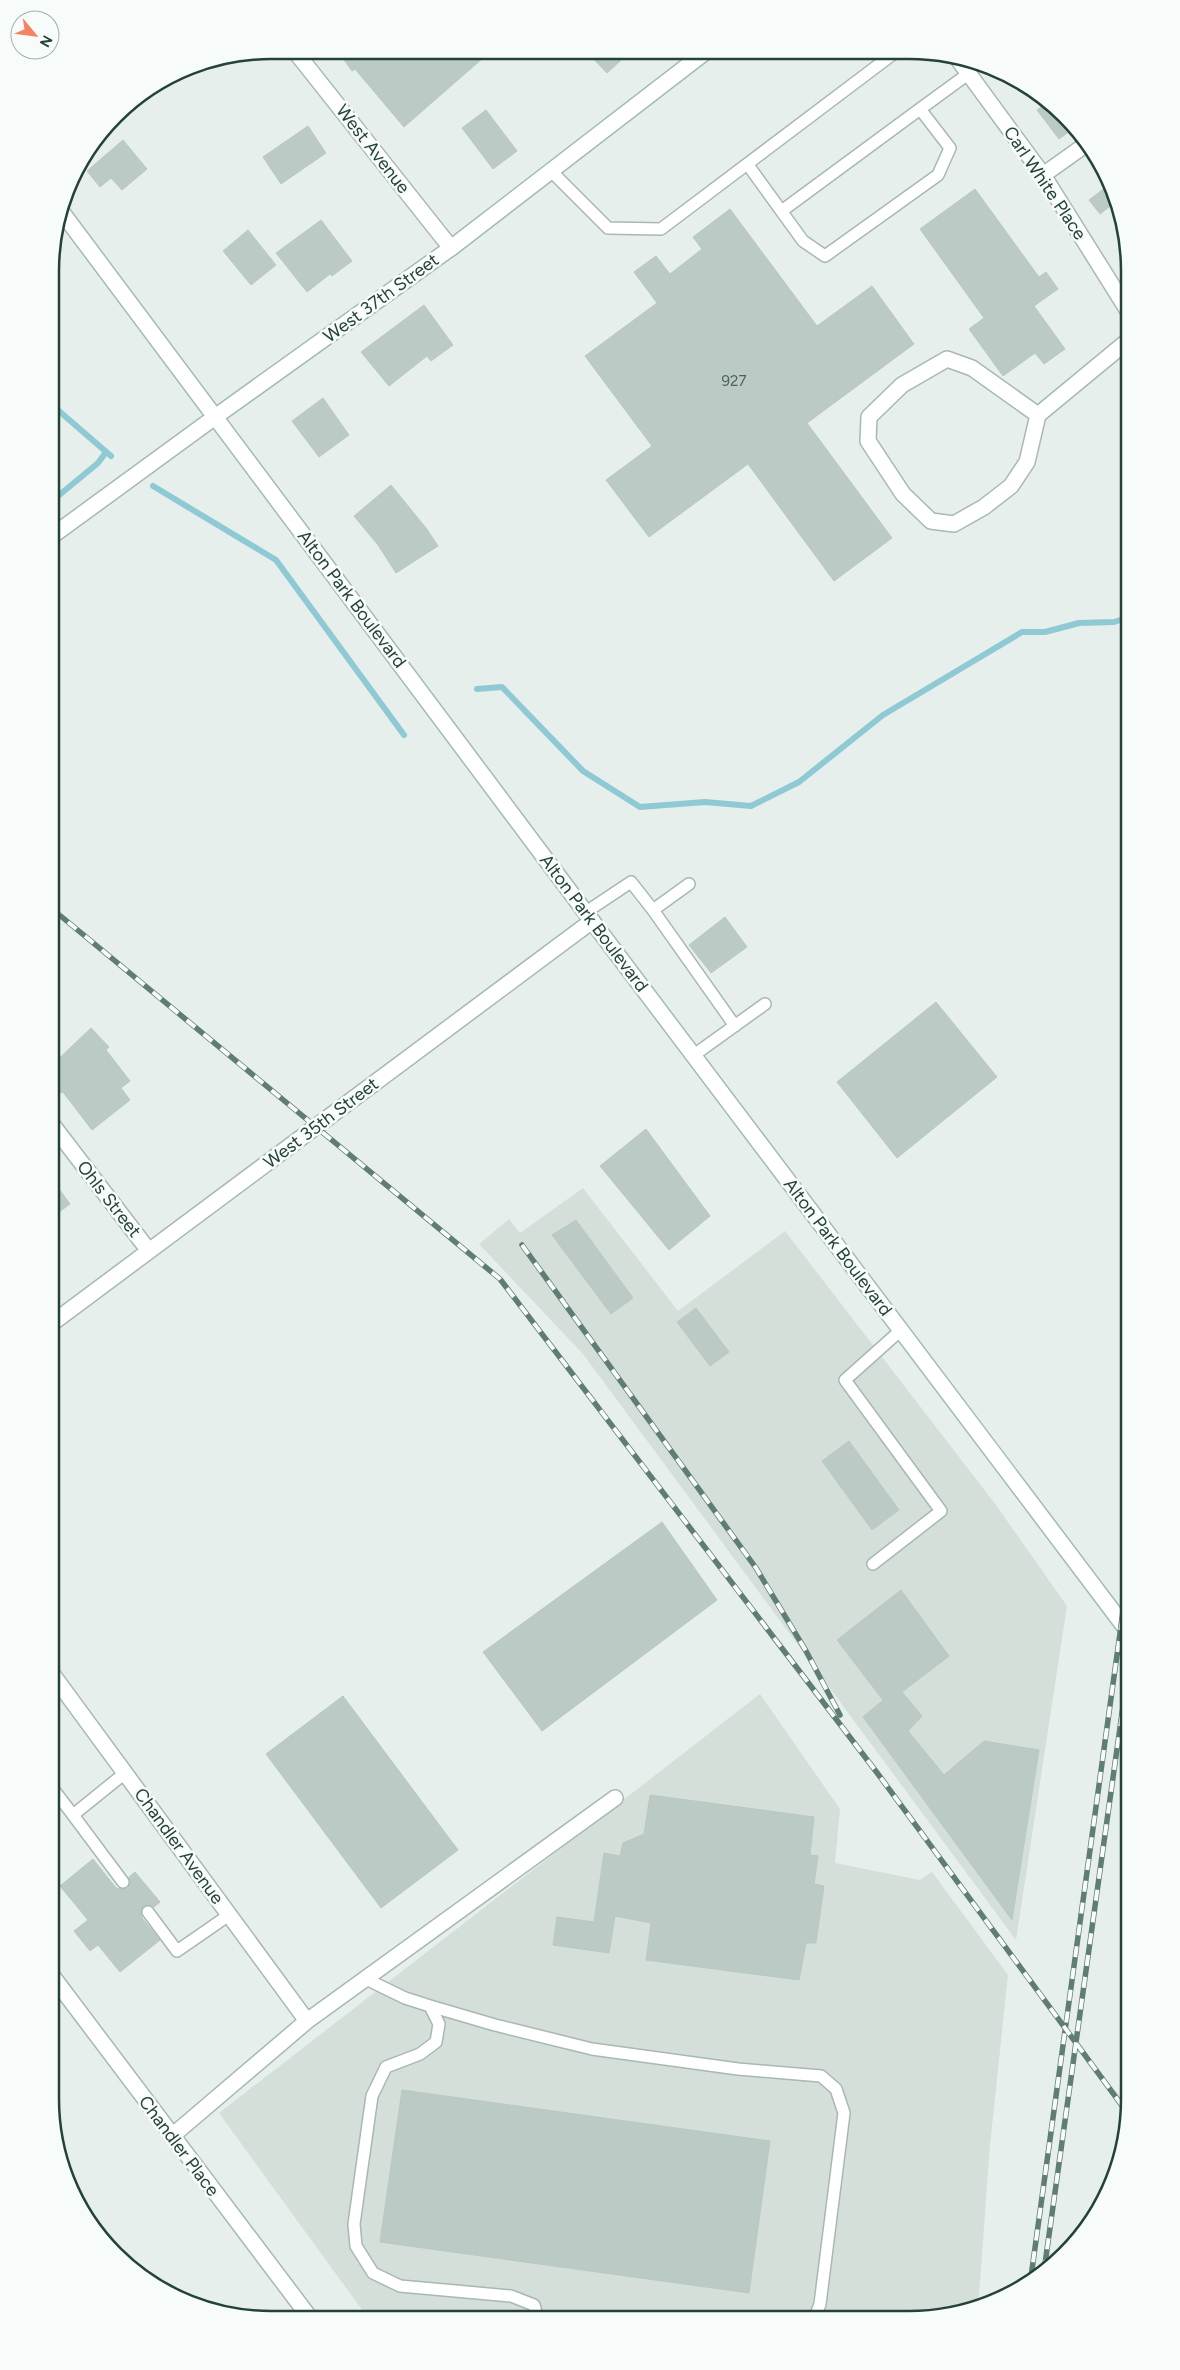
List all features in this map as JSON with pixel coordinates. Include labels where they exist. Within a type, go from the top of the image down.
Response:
[{"type":"street","name":"West Avenue","points":[[301,59],[451,248]]},
{"type":"street","name":"West 37th Street","points":[[59,531],[451,248],[696,59]]},
{"type":"street","name":"Carl White Place","points":[[962,66],[1044,176],[1121,300]]},
{"type":"street","points":[[1044,176],[1081,148]]},
{"type":"street","name":"Alton Park Boulevard","points":[[66,216],[589,917],[1121,1622]]},
{"type":"street","points":[[1038,415],[972,368],[948,360],[902,385],[869,417],[868,441],[903,494],[931,521],[954,524],[984,507],[1010,486],[1027,462],[1038,415],[1121,346]]},
{"type":"street","name":"West 35th Street","points":[[59,1318],[589,917]]},
{"type":"street","name":"Ohls Street","points":[[59,1133],[150,1251]]},
{"type":"street","name":"Chandler Avenue","points":[[59,1683],[307,2021]]},
{"type":"street","points":[[172,2136],[307,2021],[615,1798]]},
{"type":"street","name":"Chandler Place","points":[[59,1985],[305,2311]]},
{"type":"lane","points":[[551,171],[608,228],[661,229],[886,59]]},
{"type":"lane","points":[[783,210],[968,74]]},
{"type":"lane","points":[[748,165],[783,210],[803,241],[825,256],[938,175],[950,148],[920,109]]},
{"type":"lane","points":[[589,917],[631,882],[735,1026]]},
{"type":"lane","points":[[653,910],[689,884]]},
{"type":"lane","points":[[694,1055],[765,1004]]},
{"type":"lane","points":[[873,1564],[941,1511],[845,1380],[901,1330]]},
{"type":"lane","points":[[74,1815],[125,1773]]},
{"type":"lane","points":[[59,1796],[123,1882]]},
{"type":"lane","points":[[148,1912],[177,1951],[229,1914]]},
{"type":"lane","points":[[366,1979],[405,1998],[430,2006],[495,2025],[592,2049],[738,2068],[821,2076],[836,2089],[844,2113],[820,2304],[817,2311]]},
{"type":"lane","points":[[430,2006],[439,2024],[436,2042],[420,2054],[386,2067],[372,2096],[354,2224],[356,2246],[373,2273],[400,2286],[511,2296],[534,2306],[536,2311]]},
{"type":"shaded area","points":[[583,1188],[678,1311],[785,1231],[996,1505],[1067,1606],[1016,1940],[583,1354],[479,1244],[509,1219],[520,1233]]},
{"type":"shaded area","points":[[760,1694],[840,1809],[835,1863],[920,1880],[932,1872],[1008,1975],[990,2145],[979,2299],[950,2307],[923,2311],[363,2311],[219,2113]]},
{"type":"building","points":[[343,59],[482,59],[404,127],[355,69],[352,71]]},
{"type":"building","points":[[594,59],[622,59],[607,73]]},
{"type":"building","points":[[1042,106],[1069,131],[1059,139],[1037,110]]},
{"type":"building","points":[[486,110],[517,151],[493,169],[462,128]]},
{"type":"building","points":[[308,126],[326,153],[281,184],[263,157]]},
{"type":"building","points":[[123,140],[147,169],[122,190],[111,178],[100,187],[87,171]]},
{"type":"building","points":[[1104,188],[1111,206],[1100,214],[1089,200]]},
{"type":"building","points":[[975,189],[1039,277],[1046,272],[1058,289],[1034,306],[1065,349],[1044,364],[1035,353],[1003,376],[969,329],[984,318],[920,229]]},
{"type":"building","points":[[730,209],[817,326],[872,286],[914,344],[807,423],[892,538],[834,581],[748,464],[649,537],[606,480],[652,446],[585,356],[657,303],[634,272],[656,256],[670,274],[702,249],[693,237]]},
{"type":"building","points":[[321,220],[352,261],[332,276],[330,274],[307,292],[276,253]]},
{"type":"building","points":[[248,230],[276,265],[251,285],[223,251]]},
{"type":"building","points":[[424,305],[453,345],[431,361],[427,356],[389,386],[361,352]]},
{"type":"building","points":[[323,398],[349,435],[319,457],[292,421]]},
{"type":"building","points":[[391,485],[438,546],[396,573],[378,545],[354,516]]},
{"type":"building","points":[[725,917],[747,947],[711,973],[689,945]]},
{"type":"building","points":[[936,1002],[997,1077],[897,1158],[837,1082]]},
{"type":"building","points":[[91,1028],[109,1047],[106,1050],[130,1081],[121,1088],[130,1100],[92,1130],[63,1092],[59,1091],[59,1058]]},
{"type":"building","points":[[646,1129],[710,1216],[669,1250],[600,1166]]},
{"type":"building","points":[[59,1189],[70,1204],[59,1212]]},
{"type":"building","points":[[576,1220],[633,1298],[611,1314],[552,1235]]},
{"type":"building","points":[[696,1308],[729,1352],[710,1366],[677,1322]]},
{"type":"building","points":[[849,1441],[899,1510],[872,1530],[822,1461]]},
{"type":"building","points":[[662,1522],[717,1600],[542,1731],[483,1652]]},
{"type":"building","points":[[901,1590],[949,1656],[902,1692],[922,1716],[908,1731],[944,1775],[984,1741],[1039,1750],[1012,1920],[863,1717],[883,1700],[837,1640]]},
{"type":"building","points":[[343,1696],[458,1850],[381,1908],[266,1754]]},
{"type":"building","points":[[650,1795],[814,1817],[810,1855],[818,1856],[814,1884],[824,1886],[816,1943],[806,1943],[799,1980],[646,1960],[651,1923],[615,1916],[609,1953],[553,1945],[557,1917],[594,1922],[604,1853],[620,1856],[623,1843],[644,1834]]},
{"type":"building","points":[[93,1859],[116,1888],[128,1888],[129,1877],[135,1872],[160,1902],[154,1907],[150,1905],[144,1906],[141,1912],[142,1918],[160,1940],[120,1972],[98,1945],[90,1951],[74,1931],[88,1920],[60,1886]]},
{"type":"building","points":[[402,2090],[770,2141],[749,2293],[380,2242]]},
{"type":"waterway","points":[[59,411],[111,456]]},
{"type":"waterway","points":[[59,495],[98,463],[106,452]]},
{"type":"waterway","points":[[153,486],[276,560],[404,735]]},
{"type":"waterway","points":[[477,689],[502,687],[583,771],[640,807],[705,802],[751,806],[799,782],[883,715],[1022,632],[1045,632],[1079,623],[1114,622],[1121,620]]},
{"type":"railway","points":[[59,915],[500,1279],[878,1774],[1121,2104]]},
{"type":"railway","points":[[522,1245],[756,1568],[806,1651],[840,1715]]},
{"type":"railway","points":[[1032,2272],[1121,1626]]},
{"type":"railway","points":[[1045,2262],[1121,1720]]}]
